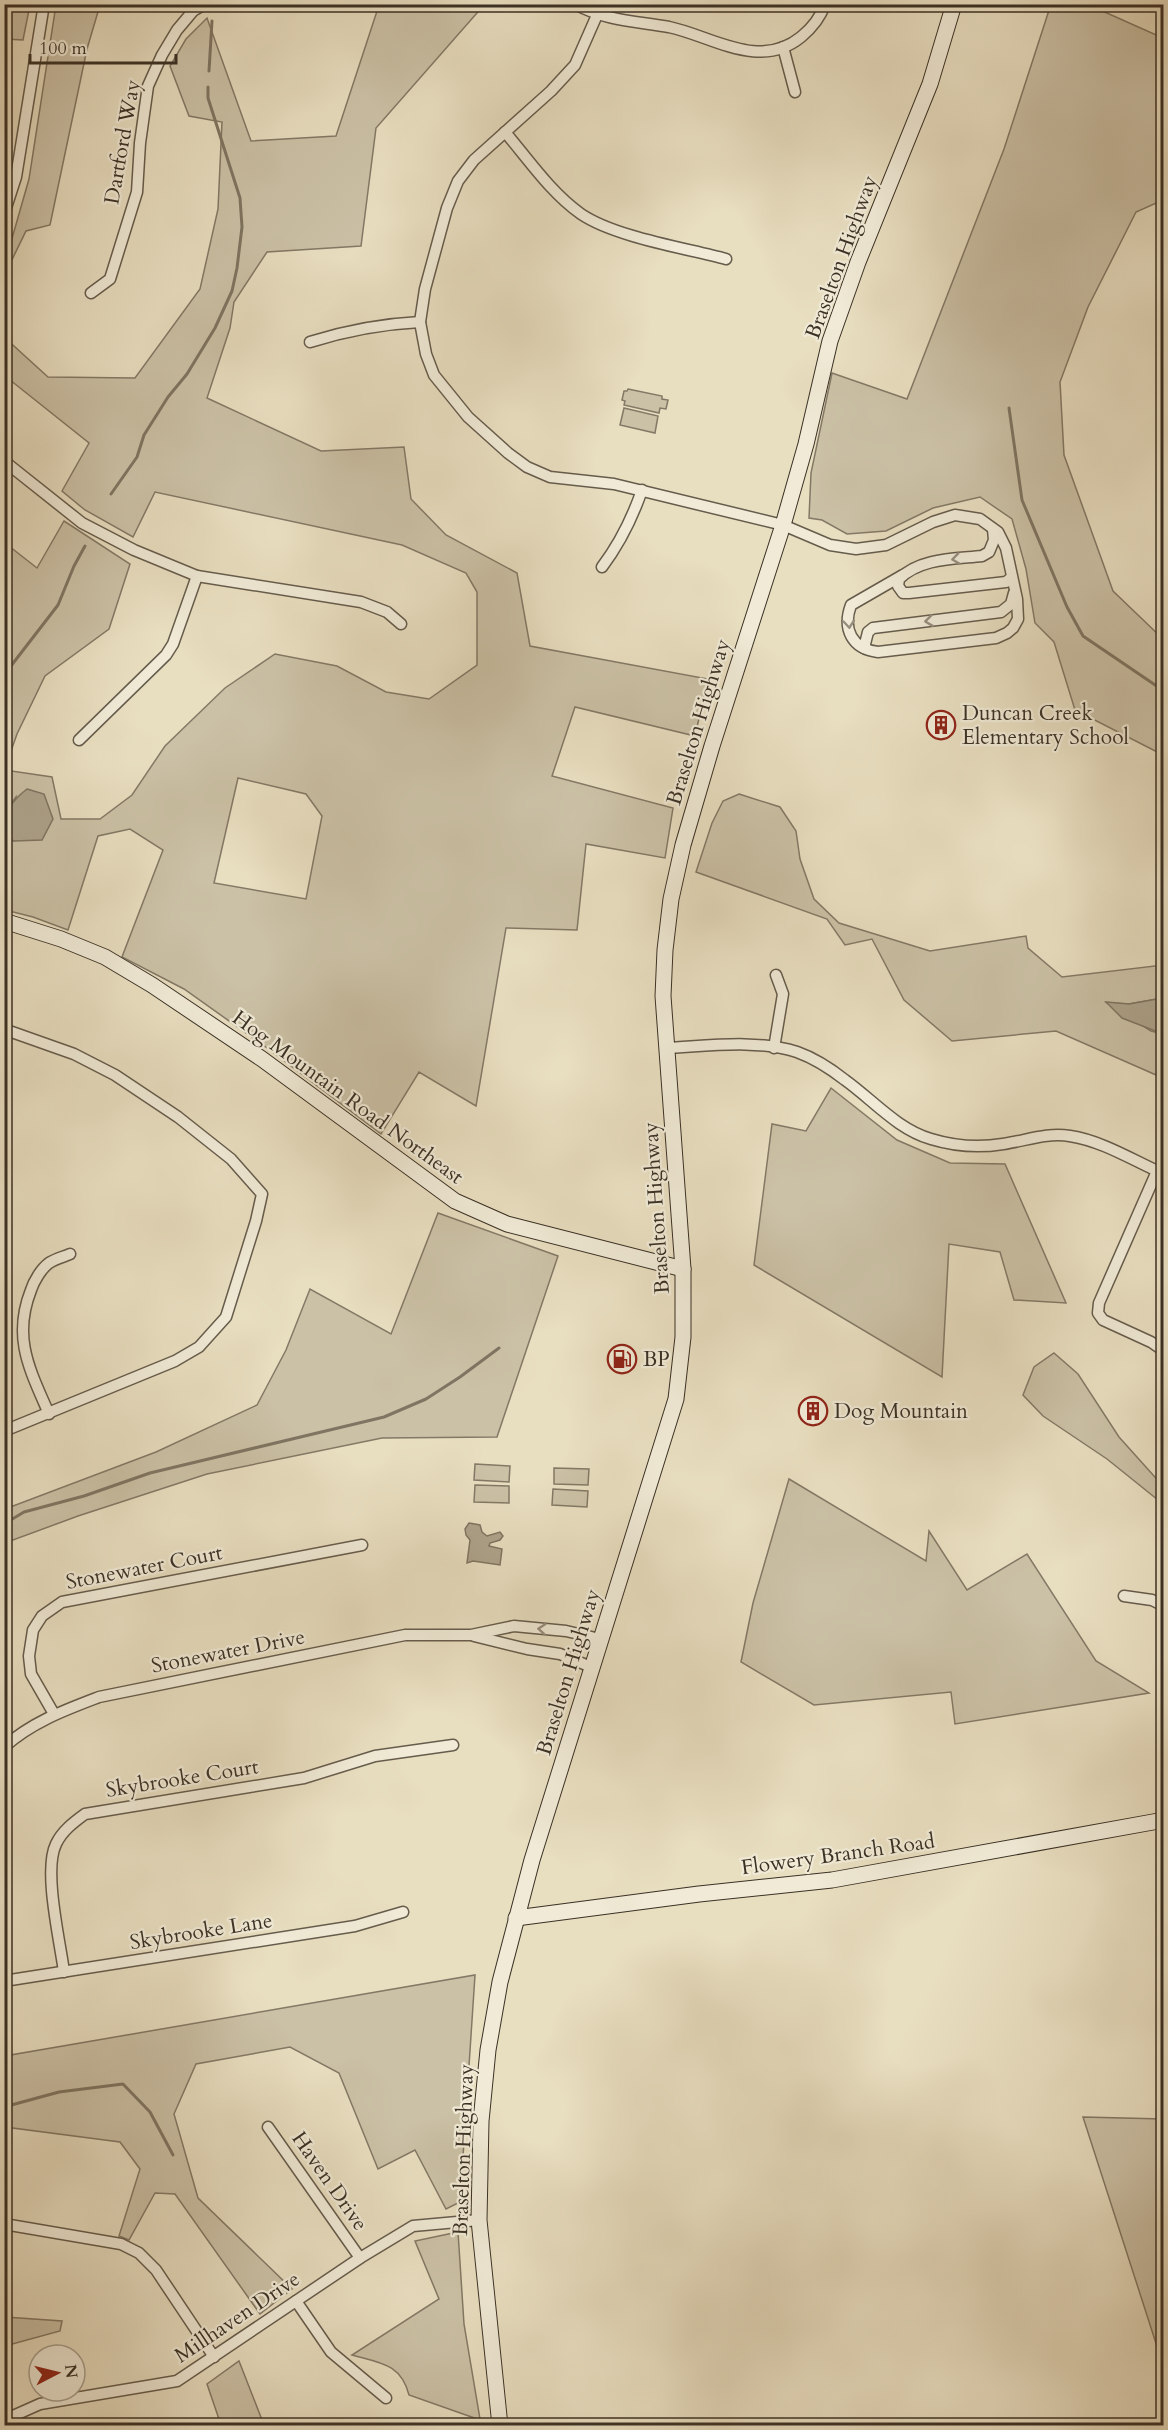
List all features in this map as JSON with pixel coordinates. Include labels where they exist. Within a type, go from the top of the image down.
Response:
[{"type":"main road","name":"Braselton Highway","points":[[500,2426],[479,2220],[481,2121],[488,2050],[500,1982],[516,1918],[591,1667],[657,1464],[675,1399],[683,1337],[683,1269],[663,996],[671,899],[681,855],[715,736],[783,525],[806,444],[830,341],[858,262],[930,84],[954,4]]},
{"type":"main road","name":"Hog Mountain Road Northeast","points":[[4,921],[61,939],[105,957],[153,984],[262,1059],[455,1201],[507,1224],[683,1269]]},
{"type":"main road","name":"Flowery Branch Road","points":[[516,1918],[699,1894],[832,1881],[1164,1820]]},
{"type":"street","points":[[4,214],[16,177],[44,4]]},
{"type":"street","name":"Dartford Way","points":[[91,293],[110,279],[137,192],[140,143],[148,86],[162,55],[177,30],[193,11],[205,4]]},
{"type":"street","points":[[575,4],[597,15],[694,33],[730,48],[751,53],[771,51],[795,42],[814,26],[825,4]]},
{"type":"street","points":[[597,15],[575,65],[550,92],[474,160],[458,181],[447,208],[425,290],[420,322],[426,354],[434,375],[468,417],[526,467],[550,477],[614,484],[642,490],[783,525],[830,545],[856,549],[886,545],[933,522],[955,515],[980,519],[998,532],[1006,548],[1016,595],[1018,620],[1013,628],[996,638],[878,652],[856,644],[850,636],[847,625],[851,605],[857,599],[923,564],[982,556],[989,552],[994,540],[993,529]]},
{"type":"street","points":[[783,46],[795,92]]},
{"type":"street","points":[[505,132],[559,194],[581,214],[614,231],[726,259]]},
{"type":"street","points":[[310,342],[344,331],[375,325],[420,322]]},
{"type":"street","points":[[4,461],[82,523],[134,550],[197,576],[361,602],[387,612],[401,624]]},
{"type":"street","points":[[602,567],[621,541],[633,518],[642,490]]},
{"type":"street","points":[[903,575],[899,579],[898,586],[903,593],[1006,582],[1011,578]]},
{"type":"street","points":[[80,740],[166,655],[173,644],[197,576]]},
{"type":"street","points":[[864,648],[868,632],[873,628],[1001,612],[1011,604],[1016,595]]},
{"type":"street","points":[[774,1048],[783,994],[776,975]]},
{"type":"street","points":[[4,1037],[9,1031],[74,1054],[116,1075],[178,1117],[231,1159],[262,1194],[256,1221],[226,1317],[199,1347],[175,1361],[4,1431]]},
{"type":"street","points":[[666,1048],[730,1045],[797,1052],[818,1062],[845,1080],[902,1126],[929,1139],[955,1145],[982,1146],[1046,1135],[1070,1136],[1094,1143],[1161,1173],[1099,1303],[1098,1313],[1102,1320],[1151,1342],[1164,1351]]},
{"type":"street","points":[[49,1414],[27,1363],[21,1335],[24,1306],[34,1282],[48,1264],[70,1254]]},
{"type":"street","name":"Stonewater Court","points":[[54,1714],[31,1674],[29,1656],[33,1630],[42,1616],[62,1602],[362,1545]]},
{"type":"street","points":[[1124,1596],[1152,1600],[1164,1606]]},
{"type":"street","name":"Stonewater Drive","points":[[4,1747],[21,1732],[54,1714],[99,1697],[405,1635],[471,1635],[514,1626],[566,1631],[600,1639]]},
{"type":"street","name":"Stonewater Drive","points":[[471,1635],[527,1649],[560,1654],[591,1667]]},
{"type":"street","name":"Skybrooke Court","points":[[64,1972],[50,1865],[56,1843],[70,1826],[85,1814],[304,1778],[375,1756],[453,1745]]},
{"type":"street","name":"Skybrooke Lane","points":[[4,1981],[355,1926],[403,1912]]},
{"type":"street","name":"Haven Drive","points":[[268,2127],[360,2258]]},
{"type":"street","name":"Millhaven Drive","points":[[4,2420],[40,2404],[177,2381],[360,2258],[413,2226],[479,2220]]},
{"type":"street","points":[[4,2224],[121,2244],[140,2253],[156,2270],[214,2357]]},
{"type":"street","points":[[296,2301],[331,2352],[386,2398]]},
{"type":"shaded area","points":[[5,4],[30,5],[23,40],[5,39]]},
{"type":"shaded area","points":[[1051,4],[1089,5],[1163,38],[1163,200],[1136,212],[1088,307],[1060,382],[1064,455],[1113,591],[1163,639],[1163,755],[1075,710],[1054,642],[1035,623],[1026,569],[1012,519],[980,497],[933,508],[886,531],[847,534],[822,520],[809,518],[811,473],[832,373],[907,399],[1004,149]]},
{"type":"shaded area","points":[[56,5],[100,5],[87,49],[50,225],[26,231],[5,274],[5,251],[11,242],[29,179]]},
{"type":"shaded area","points":[[379,5],[484,5],[376,128],[361,246],[267,252],[234,302],[230,328],[207,398],[321,451],[404,447],[411,499],[446,535],[517,573],[530,646],[708,679],[695,736],[575,707],[552,776],[673,808],[665,858],[586,844],[577,930],[506,928],[476,1106],[419,1072],[381,1134],[184,989],[122,957],[163,850],[130,829],[98,836],[68,930],[33,917],[5,910],[5,835],[14,841],[16,797],[7,809],[5,821],[5,770],[52,777],[61,819],[100,819],[132,795],[165,746],[225,688],[275,654],[337,666],[386,692],[429,699],[477,665],[477,592],[466,573],[402,545],[155,492],[133,537],[85,510],[62,491],[89,443],[5,376],[4,337],[48,377],[135,378],[200,289],[218,209],[222,122],[189,116],[170,66],[186,39],[207,18],[251,141],[336,136]],"holes":[[[238,778],[306,794],[322,816],[306,899],[214,883]]]},
{"type":"shaded area","points":[[628,389],[662,396],[662,399],[668,400],[666,409],[660,408],[659,413],[624,405],[625,401],[622,400],[624,391]]},
{"type":"shaded area","points":[[624,408],[658,416],[655,433],[620,425]]},
{"type":"shaded area","points":[[64,521],[130,564],[109,629],[45,676],[17,734],[5,768],[5,543],[37,568]]},
{"type":"shaded area","points":[[27,789],[44,794],[53,819],[42,840],[14,841],[5,835],[7,814],[12,803]]},
{"type":"shaded area","points":[[739,794],[780,807],[796,831],[800,859],[814,899],[839,923],[930,951],[1026,936],[1028,948],[1062,977],[1163,965],[1163,998],[1129,1004],[1107,1003],[1151,1031],[1163,1034],[1163,1078],[1056,1031],[952,1041],[904,1000],[872,939],[845,945],[827,919],[696,872],[712,823],[723,801]]},
{"type":"shaded area","points":[[1163,998],[1163,1034],[1122,1018],[1106,1002],[1129,1004]]},
{"type":"shaded area","points":[[831,1088],[897,1140],[950,1163],[1005,1164],[1066,1303],[1014,1300],[1000,1252],[949,1244],[942,1377],[754,1265],[772,1124],[806,1131]]},
{"type":"shaded area","points":[[438,1213],[558,1256],[497,1437],[382,1438],[207,1474],[78,1516],[5,1543],[5,1509],[156,1452],[257,1405],[286,1350],[310,1289],[391,1334]]},
{"type":"shaded area","points":[[1054,1353],[1078,1374],[1119,1437],[1163,1486],[1163,1504],[1107,1459],[1043,1416],[1023,1395],[1034,1367]]},
{"type":"shaded area","points":[[475,1464],[510,1466],[509,1482],[474,1480]]},
{"type":"shaded area","points":[[554,1468],[589,1469],[588,1485],[554,1484]]},
{"type":"shaded area","points":[[789,1479],[926,1561],[929,1531],[967,1590],[1027,1554],[1096,1661],[1149,1693],[955,1724],[951,1692],[814,1705],[741,1662],[753,1603]]},
{"type":"shaded area","points":[[475,1485],[509,1486],[509,1503],[474,1502]]},
{"type":"shaded area","points":[[553,1489],[588,1491],[587,1507],[552,1505]]},
{"type":"shaded area","points":[[469,1523],[480,1525],[482,1532],[487,1536],[500,1532],[503,1536],[500,1540],[490,1543],[489,1546],[502,1549],[500,1565],[473,1561],[467,1563],[470,1540],[465,1529]]},
{"type":"shaded area","points":[[475,1975],[460,2202],[446,2209],[415,2150],[378,2169],[339,2073],[290,2047],[196,2064],[174,2114],[198,2198],[292,2289],[260,2314],[175,2194],[155,2193],[129,2240],[119,2236],[140,2169],[120,2142],[5,2127],[5,2056]]},
{"type":"shaded area","points":[[1083,2117],[1163,2119],[1163,2365]]},
{"type":"shaded area","points":[[458,2232],[464,2324],[481,2425],[477,2425],[480,2420],[409,2395],[401,2377],[388,2366],[352,2355],[439,2299],[415,2241]]},
{"type":"shaded area","points":[[5,2317],[62,2321],[60,2331],[5,2346]]},
{"type":"shaded area","points":[[239,2361],[264,2425],[221,2425],[207,2384]]},
{"type":"waterway","points":[[209,71],[212,21]]},
{"type":"waterway","points":[[111,494],[137,457],[144,435],[168,397],[187,374],[215,328],[232,291],[242,227],[240,198],[208,98],[208,87]]},
{"type":"waterway","points":[[1009,408],[1022,500],[1067,607],[1083,636],[1164,691]]},
{"type":"waterway","points":[[4,675],[58,605],[85,546]]},
{"type":"waterway","points":[[4,1524],[24,1512],[84,1496],[150,1473],[384,1417],[426,1399],[499,1348]]},
{"type":"waterway","points":[[4,2107],[59,2092],[123,2084],[150,2112],[173,2155]]},
{"type":"place","name":"Duncan Creek Elementary School","points":[[941,725]]},
{"type":"place","name":"BP","points":[[622,1359]]},
{"type":"place","name":"Dog Mountain","points":[[813,1411]]}]
